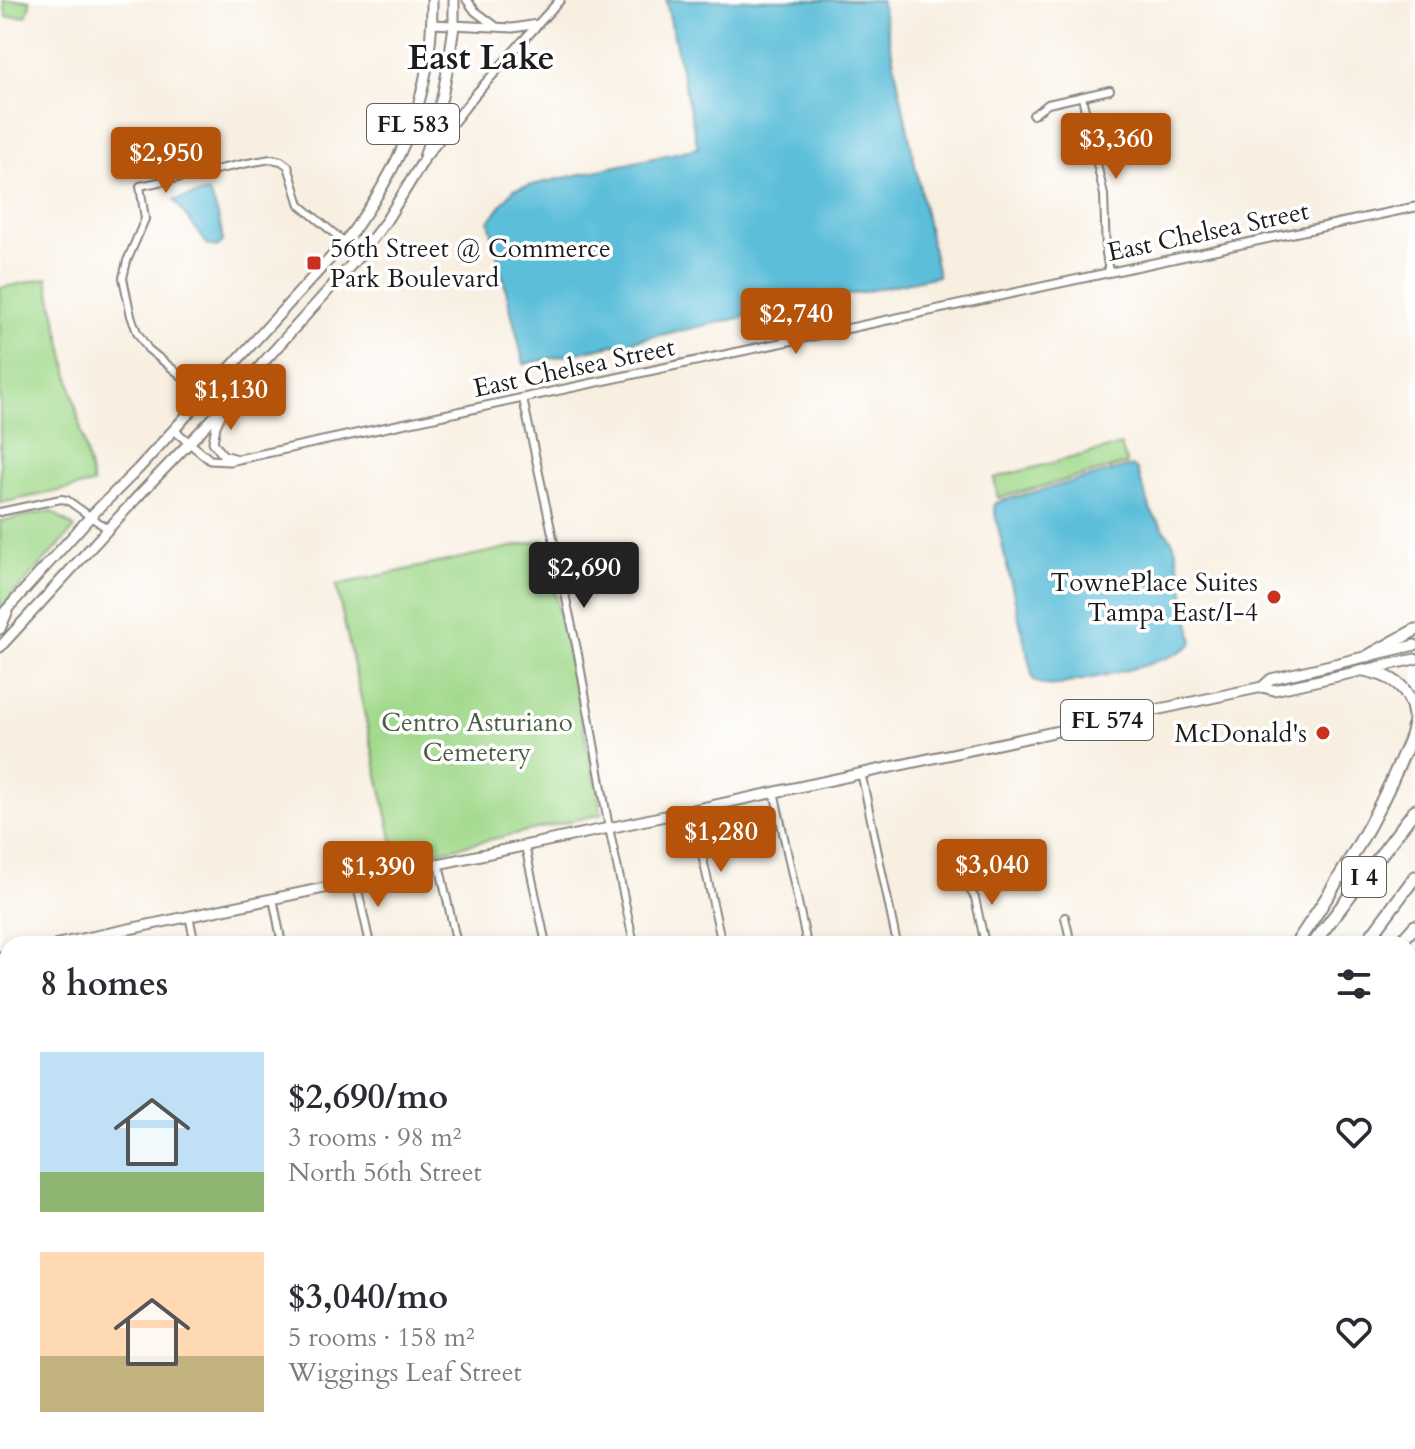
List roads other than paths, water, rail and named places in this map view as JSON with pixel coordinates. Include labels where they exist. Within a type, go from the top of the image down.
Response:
[{"type":"highway","points":[[1368,656],[1415,630]]},
{"type":"highway","points":[[1364,670],[1396,681],[1411,702],[1414,719],[1390,786]]},
{"type":"highway","points":[[1301,936],[1343,872],[1415,733]]},
{"type":"highway","name":"I 4","points":[[1319,936],[1415,810]]},
{"type":"highway","name":"I 4","points":[[1371,936],[1415,877]]},
{"type":"main road","name":"FL 583","points":[[4,613],[345,242],[369,211],[403,150],[420,104],[432,24],[432,0]]},
{"type":"main road","name":"FL 583","points":[[0,647],[225,406],[360,255],[386,221],[423,161],[448,67],[454,0]]},
{"type":"main road","points":[[0,629],[7,615],[4,613]]},
{"type":"main road","name":"FL 574","points":[[113,936],[189,916],[1262,687],[1271,679],[1415,645]]},
{"type":"main road","points":[[1262,687],[1274,690],[1415,659]]},
{"type":"street","points":[[467,0],[475,11],[497,27]]},
{"type":"street","points":[[423,161],[474,96],[560,0]]},
{"type":"street","points":[[432,24],[513,28],[538,24]]},
{"type":"street","points":[[1033,115],[1048,104],[1110,90]]},
{"type":"street","points":[[1082,97],[1104,195],[1109,272]]},
{"type":"street","points":[[203,398],[189,382],[148,349],[131,316],[123,278],[145,219],[140,186],[248,163],[271,159],[281,161],[288,166],[300,205],[360,255]]},
{"type":"street","name":"East Chelsea Street","points":[[174,430],[210,460],[240,459],[1415,207]]},
{"type":"street","points":[[523,399],[578,654],[609,828],[632,936]]},
{"type":"street","points":[[225,406],[213,442],[223,455],[240,459]]},
{"type":"street","points":[[0,512],[61,499],[72,503],[108,529]]},
{"type":"street","points":[[861,772],[895,936]]},
{"type":"street","points":[[774,791],[805,936]]},
{"type":"street","points":[[692,810],[720,936]]},
{"type":"street","points":[[525,846],[544,936]]},
{"type":"street","points":[[439,864],[455,936]]},
{"type":"street","points":[[356,881],[368,936]]},
{"type":"street","points":[[966,883],[975,898],[983,936]]},
{"type":"street","points":[[273,898],[280,936]]},
{"type":"street","points":[[189,916],[193,936]]},
{"type":"street","points":[[1065,917],[1069,936]]},
{"type":"water","points":[[666,0],[881,0],[938,276],[524,364],[489,221],[514,189],[698,148]]},
{"type":"water","points":[[208,192],[216,210],[223,242],[217,247],[208,245],[174,200]]},
{"type":"water","points":[[1132,466],[1137,470],[1151,511],[1176,550],[1193,642],[1169,657],[1130,669],[1059,685],[1039,683],[1033,679],[995,504]]},
{"type":"place","name":"56th Street @ Commerce Park Boulevard","points":[[314,263]]},
{"type":"place","name":"TownePlace Suites Tampa East/I-4","points":[[1274,597]]},
{"type":"place","name":"McDonald's","points":[[1323,733]]},
{"type":"district","name":"East Lake","points":[[481,57]]},
{"type":"park label","name":"Centro Asturiano Cemetery","points":[[477,737]]}]
